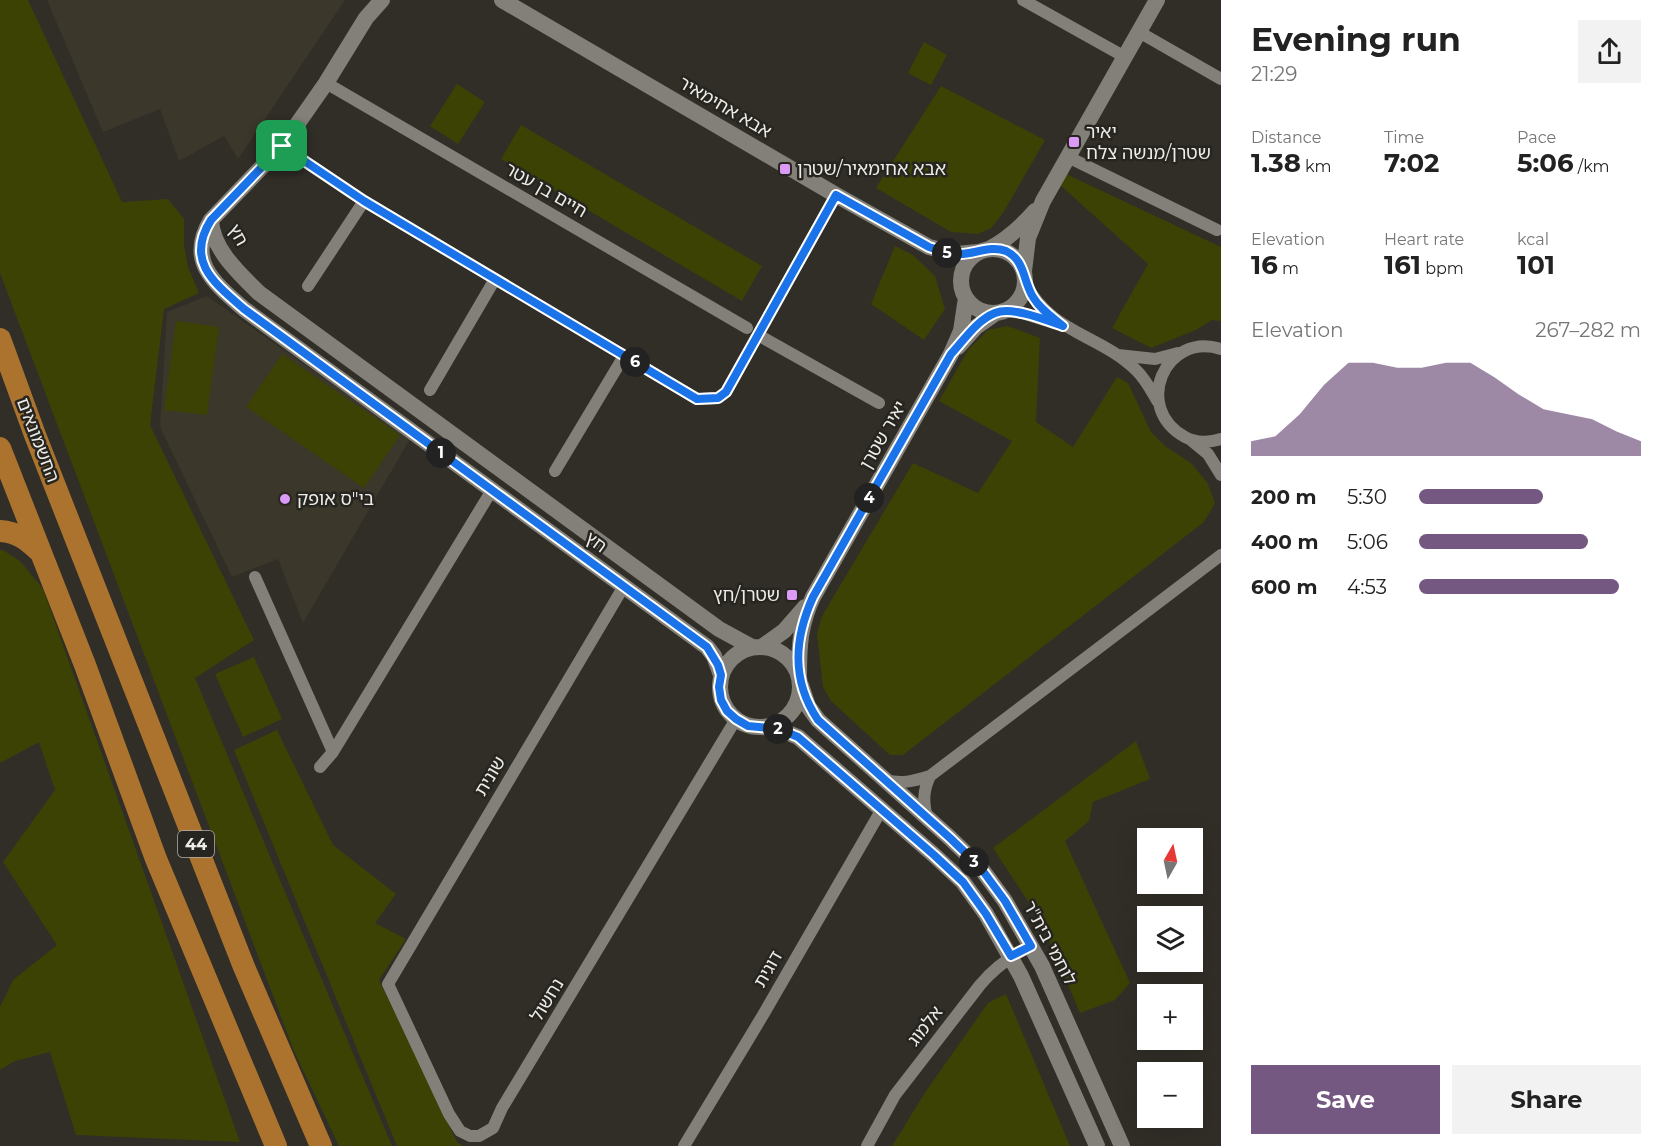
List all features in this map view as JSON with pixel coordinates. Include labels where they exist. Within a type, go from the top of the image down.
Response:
[{"type":"highway","name":"החשמונאים","points":[[0,339],[35,435],[244,966],[321,1146]]},
{"type":"highway","name":"44","points":[[0,448],[86,665],[156,859],[276,1146]]},
{"type":"highway","points":[[0,456],[0,489]]},
{"type":"highway","points":[[0,531],[24,537],[40,552]]},
{"type":"street","points":[[366,18],[373,0]]},
{"type":"street","points":[[211,220],[282,146],[326,83],[366,18],[382,0]]},
{"type":"street","name":"אבא אחימאיר","points":[[502,0],[929,247],[957,254],[984,250]]},
{"type":"street","points":[[1023,0],[1125,57]]},
{"type":"street","points":[[999,312],[1018,300],[1023,292],[1028,238],[1043,201],[1157,0]]},
{"type":"street","points":[[1139,32],[1221,79]]},
{"type":"street","name":"חיים בן עטר","points":[[326,83],[879,403]]},
{"type":"street","points":[[282,146],[364,201],[697,399],[718,398],[726,392],[753,331],[836,195]]},
{"type":"street","points":[[1068,157],[1217,230]]},
{"type":"street","points":[[308,286],[364,201]]},
{"type":"street","points":[[1043,201],[1018,231],[966,262],[961,277],[964,292],[976,308],[989,313],[1022,313],[1063,326]]},
{"type":"street","name":"חץ","points":[[211,220],[202,241],[201,262],[226,293],[244,309],[707,647],[714,656],[721,675]]},
{"type":"street","name":"חץ","points":[[211,220],[214,237],[223,252],[239,273],[259,293],[719,629],[758,647]]},
{"type":"street","name":"אבא אחימאיר","points":[[929,247],[948,266],[964,292]]},
{"type":"street","points":[[984,250],[1007,252],[1020,263],[1034,299],[1048,314],[1063,326],[1117,355],[1144,379],[1158,402],[1164,418],[1175,431],[1208,454],[1221,475]]},
{"type":"street","points":[[430,390],[495,279]]},
{"type":"street","name":"יאיר שטרן","points":[[800,680],[801,630],[813,597],[951,354],[961,331],[964,292]]},
{"type":"street","name":"יאיר שטרן","points":[[951,354],[976,327],[999,312]]},
{"type":"street","points":[[1117,355],[1155,359],[1201,346],[1221,349]]},
{"type":"street","points":[[1158,402],[1160,379],[1165,368],[1182,352]]},
{"type":"street","points":[[555,471],[624,356]]},
{"type":"street","points":[[1191,440],[1213,442],[1221,439]]},
{"type":"street","points":[[320,767],[333,752],[492,490]]},
{"type":"street","points":[[881,777],[893,782],[904,782],[930,776],[1221,555]]},
{"type":"street","points":[[255,577],[333,752]]},
{"type":"street","name":"שונית","points":[[388,984],[624,586]]},
{"type":"street","name":"יאיר שטרן","points":[[758,647],[784,631],[813,597]]},
{"type":"street","points":[[762,727],[775,724],[790,714],[799,698],[800,680],[794,665],[786,655],[775,649],[758,647],[732,657],[721,675],[719,687],[721,700],[727,711],[748,726],[779,729],[798,737],[963,882],[986,914],[1011,956],[1097,1146]]},
{"type":"street","name":"לוחמי בית\"ר","points":[[800,680],[808,706],[818,720],[980,867],[1005,901],[1059,1002],[1122,1146]]},
{"type":"street","name":"נחשול","points":[[388,984],[449,1114],[460,1131],[470,1136],[479,1136],[493,1128],[508,1098],[736,719]]},
{"type":"street","points":[[927,818],[923,799],[930,776]]},
{"type":"street","name":"דוגית","points":[[684,1146],[882,809]]},
{"type":"street","name":"אלמוג","points":[[867,1146],[895,1095],[993,970],[1011,956],[1031,946]]},
{"type":"shaded area","points":[[47,0],[345,0],[238,159],[224,136],[179,161],[160,109],[103,132]]},
{"type":"shaded area","name":"בי\"ס אופק","points":[[207,296],[410,439],[303,623],[278,559],[232,577],[160,427],[167,312]]},
{"type":"green space","points":[[0,0],[28,0],[122,202],[168,199],[184,219],[184,245],[188,267],[199,293],[164,309],[150,425],[254,640],[195,678],[392,1146],[339,1146],[294,1051],[0,273]]},
{"type":"green space","points":[[924,42],[947,55],[931,85],[908,73]]},
{"type":"green space","points":[[457,84],[485,102],[458,144],[430,126]]},
{"type":"green space","points":[[941,86],[1045,140],[1003,213],[991,228],[978,234],[951,232],[876,188]]},
{"type":"green space","points":[[521,125],[762,266],[742,301],[501,159]]},
{"type":"green space","points":[[1066,174],[1221,247],[1221,321],[1212,320],[1196,330],[1151,348],[1112,328],[1148,264],[1060,185]]},
{"type":"green space","points":[[895,246],[913,255],[935,276],[945,309],[924,340],[871,304]]},
{"type":"green space","points":[[176,321],[219,327],[207,415],[164,410]]},
{"type":"green space","points":[[1008,326],[1040,338],[1036,422],[1073,447],[1117,377],[1128,383],[1151,432],[1165,446],[1191,463],[1207,482],[1215,503],[1204,522],[903,755],[890,755],[831,701],[823,687],[817,634],[822,616],[913,463],[978,493],[1012,441],[939,401],[968,350],[988,330]]},
{"type":"green space","points":[[282,354],[400,435],[364,488],[246,407]]},
{"type":"green space","points":[[0,550],[20,561],[43,589],[240,1142],[76,1135],[50,1052],[15,1061],[0,1070],[0,1007],[13,980],[57,945],[3,862],[55,790],[39,742],[0,763]]},
{"type":"green space","points":[[254,657],[282,719],[243,737],[215,674]]},
{"type":"green space","points":[[277,730],[333,845],[396,894],[375,923],[406,939],[379,980],[457,1142],[463,1146],[397,1146],[234,750]]},
{"type":"green space","points":[[1136,741],[1150,779],[1093,802],[1089,821],[1065,841],[1130,983],[1115,1000],[1080,1013],[1041,921],[993,848]]},
{"type":"green space","points":[[1006,994],[1070,1146],[892,1146],[926,1091],[988,1003]]},
{"type":"place","name":"יאיר שטרן/מנשה צלח","points":[[1074,142]]},
{"type":"place","name":"אבא אחימאיר/שטרן","points":[[785,169]]},
{"type":"place","name":"בי\"ס אופק","points":[[285,499]]},
{"type":"place","name":"שטרן/חץ","points":[[792,595]]},
{"type":"route","points":[[282,146],[364,201],[697,399],[718,398],[726,392],[836,195],[929,247],[957,254],[998,249],[1014,256],[1024,271],[1025,283],[1034,299],[1063,326],[1022,313],[1003,311],[996,313],[976,327],[951,354],[813,597],[801,630],[799,676],[808,706],[818,720],[980,867],[1005,901],[1031,946],[1011,956],[986,914],[963,882],[798,737],[779,729],[748,726],[727,711],[721,700],[719,687],[721,675],[718,665],[707,647],[244,309],[226,293],[201,262],[205,230],[211,220],[282,146]]}]
